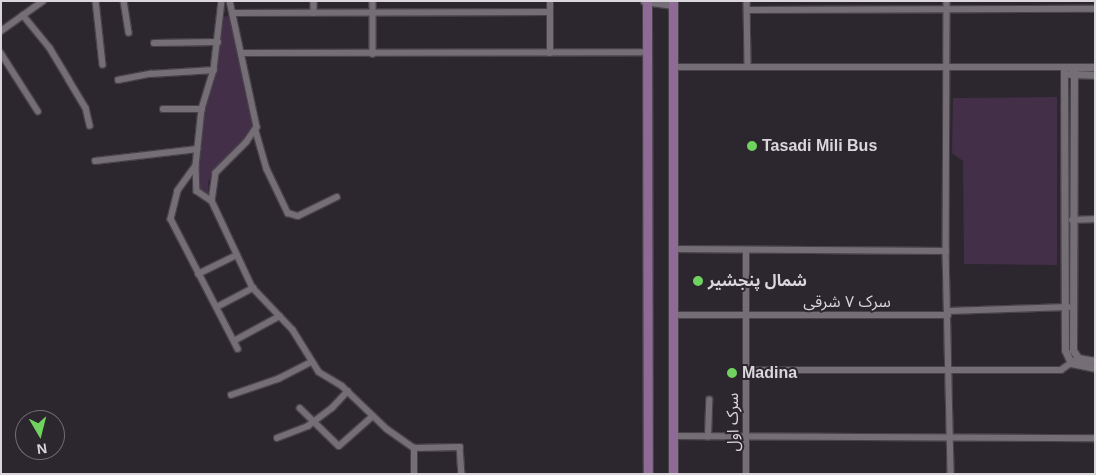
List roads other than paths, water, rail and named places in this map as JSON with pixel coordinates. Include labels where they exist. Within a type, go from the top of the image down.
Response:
[{"type":"main road","points":[[646,2],[648,474]]},
{"type":"main road","points":[[673,3],[673,474]]},
{"type":"street","points":[[1,31],[43,1]]},
{"type":"street","points":[[96,1],[103,65]]},
{"type":"street","points":[[124,1],[129,33]]},
{"type":"street","points":[[222,1],[214,70],[202,109],[197,149],[197,191],[212,201],[253,288],[293,330],[311,362],[319,372],[348,391],[373,416],[414,448],[460,447],[462,474]]},
{"type":"street","points":[[230,1],[267,169],[288,214],[298,216],[337,197]]},
{"type":"street","points":[[314,1],[314,13]]},
{"type":"street","points":[[373,1],[373,54]]},
{"type":"street","points":[[550,1],[550,53]]},
{"type":"street","points":[[747,1],[748,66]]},
{"type":"street","points":[[947,1],[946,251],[951,474]]},
{"type":"street","points":[[646,2],[673,3]]},
{"type":"street","points":[[747,10],[1095,9]]},
{"type":"street","points":[[233,13],[550,12]]},
{"type":"street","points":[[23,15],[50,48],[70,80],[86,108],[90,126]]},
{"type":"street","points":[[154,43],[218,42]]},
{"type":"street","points":[[241,53],[647,52]]},
{"type":"street","points":[[1,53],[38,111]]},
{"type":"street","points":[[673,68],[947,65],[1064,70],[1095,75]]},
{"type":"street","points":[[1073,71],[1095,67]]},
{"type":"street","points":[[118,80],[150,74],[214,70]]},
{"type":"street","points":[[1064,70],[1069,307],[1073,350],[1078,358]]},
{"type":"street","points":[[1071,363],[1066,350],[1072,220],[1073,71]]},
{"type":"street","points":[[163,108],[202,109]]},
{"type":"street","points":[[212,201],[216,173],[258,134]]},
{"type":"street","points":[[95,161],[197,149]]},
{"type":"street","points":[[196,166],[178,192],[171,219],[238,349]]},
{"type":"street","points":[[1072,220],[1095,219]]},
{"type":"street","points":[[674,248],[946,251]]},
{"type":"street","name":"سرک‌ اول","points":[[746,250],[746,474]]},
{"type":"street","points":[[198,274],[237,255]]},
{"type":"street","points":[[216,307],[253,288]]},
{"type":"street","name":"سرک ۷ شرقی","points":[[672,315],[948,314],[1069,307]]},
{"type":"street","points":[[234,341],[280,316]]},
{"type":"street","points":[[747,370],[1061,370],[1078,358],[1095,361]]},
{"type":"street","points":[[231,395],[278,380],[311,362]]},
{"type":"street","points":[[1071,363],[1095,368]]},
{"type":"street","points":[[277,438],[314,422],[348,391]]},
{"type":"street","points":[[708,437],[709,400]]},
{"type":"street","points":[[300,408],[339,446],[373,416]]},
{"type":"street","points":[[673,436],[747,438],[1095,438]]},
{"type":"street","points":[[414,448],[414,474]]},
{"type":"place","name":"Tasadi Mili Bus","points":[[752,146]]},
{"type":"place","name":"شمال پنجشیر","points":[[698,281]]},
{"type":"place","name":"Madina","points":[[732,373]]}]
